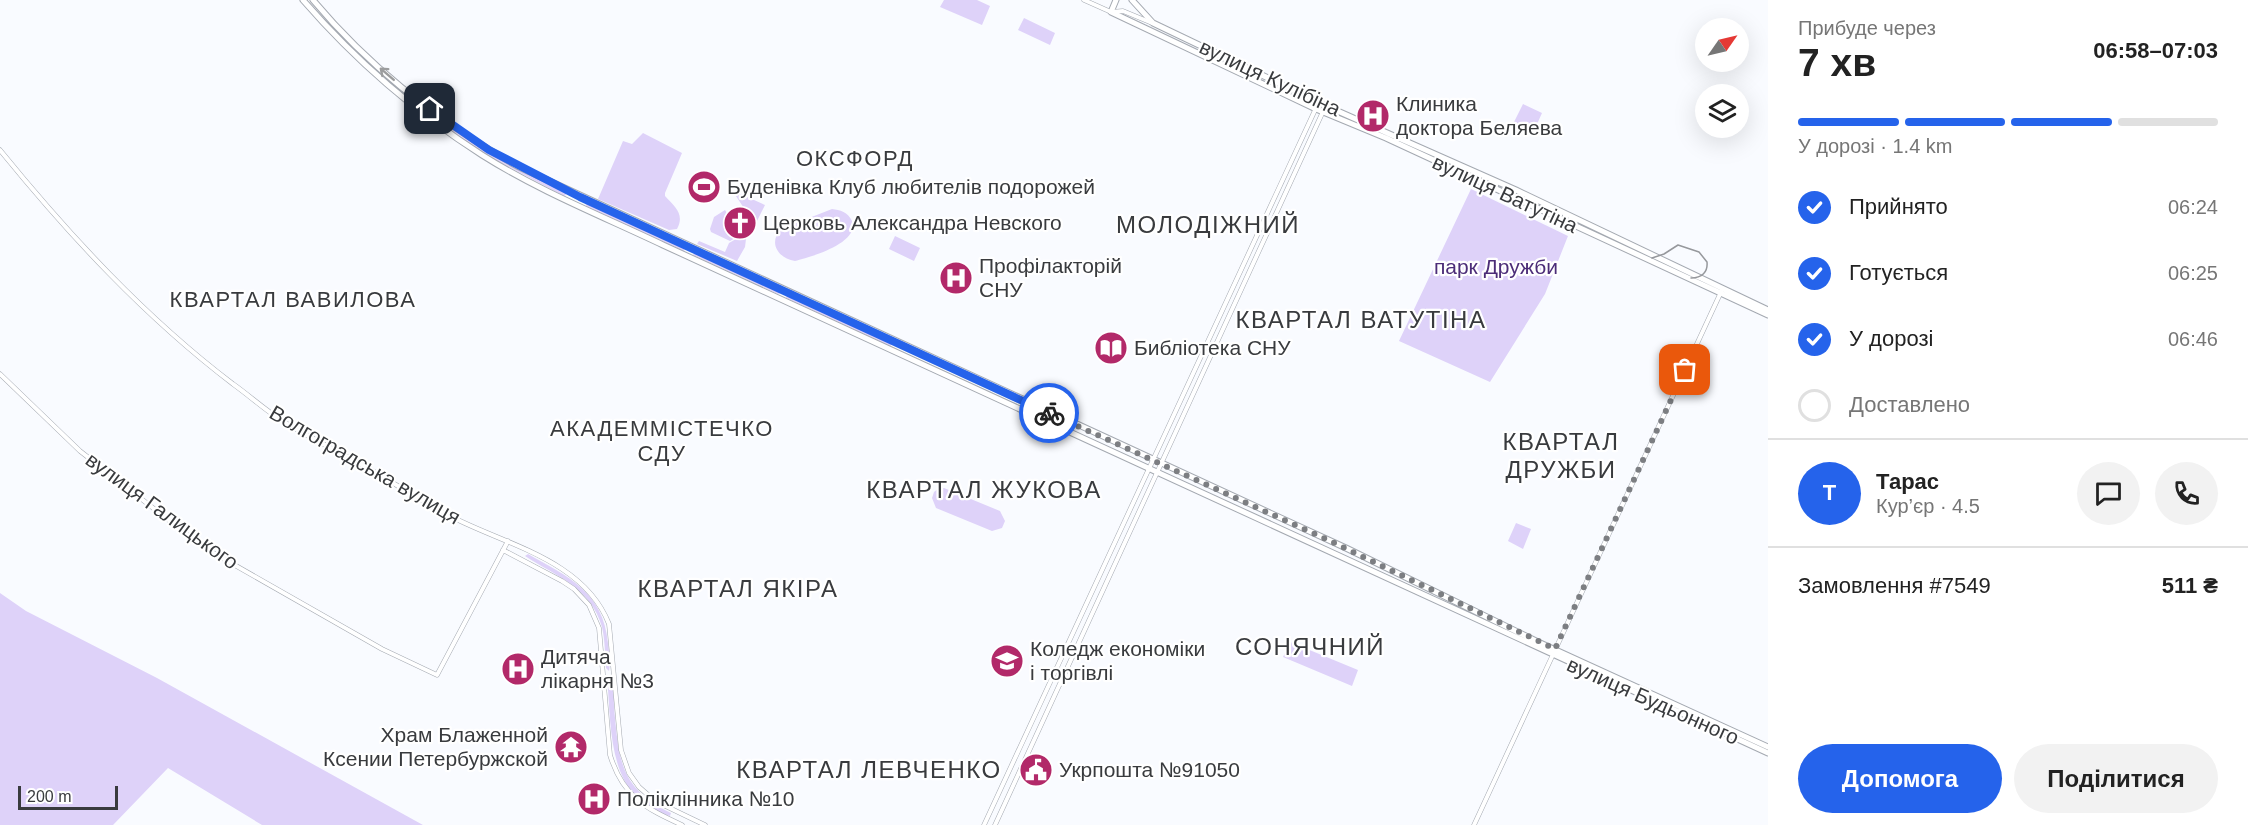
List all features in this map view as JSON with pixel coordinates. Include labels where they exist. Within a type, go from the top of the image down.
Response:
[{"type":"main road","name":"вулиця Будьонного","points":[[303,0],[348,49],[425,116],[483,156],[574,203],[1157,473],[1768,747]]},
{"type":"main road","name":"вулиця Будьонного","points":[[313,0],[346,36],[394,80],[438,115],[489,150],[580,197],[1346,548],[1554,652],[1768,753]]},
{"type":"main road","points":[[1111,12],[1116,0]]},
{"type":"main road","points":[[1132,0],[1153,23]]},
{"type":"main road","name":"вулиця Ватутіна","points":[[1111,12],[1316,109],[1386,138],[1721,291],[1768,310]]},
{"type":"main road","name":"вулиця Ватутіна","points":[[1153,23],[1182,37]]},
{"type":"main road","name":"вулиця Кулібіна","points":[[1182,37],[1391,134]]},
{"type":"main road","name":"вулиця Ватутіна","points":[[1391,134],[1527,195],[1768,315]]},
{"type":"main road","points":[[782,298],[785,290]]},
{"type":"street","name":"вулиця Ватутіна","points":[[1084,0],[1111,12],[1123,11],[1153,23]]},
{"type":"street","points":[[984,825],[1319,102]]},
{"type":"street","points":[[995,825],[1326,105]]},
{"type":"street","name":"Волгоградська вулиця","points":[[0,150],[81,245],[140,305],[211,367],[283,421],[440,511],[508,541],[573,576],[603,609],[612,640],[621,750],[629,773],[639,787],[655,801],[705,825]]},
{"type":"street","points":[[1474,825],[1721,291]]},
{"type":"street","name":"вулиця Галицького","points":[[0,374],[80,451],[203,546],[382,649],[436,675],[503,550]]},
{"type":"street","points":[[508,541],[503,550],[562,580],[589,605],[599,628],[610,755],[616,772],[625,787],[641,804],[682,825]]},
{"type":"green space","points":[[944,0],[977,0],[990,6],[982,25],[940,7]]},
{"type":"green space","points":[[1024,18],[1055,33],[1050,45],[1018,30]]},
{"type":"green space","points":[[1523,104],[1542,113],[1533,133],[1513,124]]},
{"type":"green space","points":[[432,114],[488,152],[565,192],[566,195],[486,155],[430,117]]},
{"type":"green space","points":[[643,133],[682,153],[665,193],[679,215],[677,229],[669,230],[598,199],[623,141],[632,144]]},
{"type":"green space","name":"парк Дружби","points":[[1471,189],[1568,236],[1545,294],[1490,382],[1399,341]]},
{"type":"green space","points":[[732,190],[765,205],[755,225]]},
{"type":"green space","points":[[585,203],[685,248],[684,251],[587,207]]},
{"type":"green space","points":[[832,209],[846,214],[852,221],[853,229],[842,242],[832,248],[795,261],[780,253],[775,239],[781,229]]},
{"type":"green space","points":[[725,210],[728,215],[725,226],[731,235],[742,234],[730,241],[711,232],[710,229],[714,217]]},
{"type":"green space","points":[[743,235],[746,239],[745,247],[737,261],[697,244],[699,241],[725,252],[729,243]]},
{"type":"green space","points":[[895,236],[920,248],[914,261],[889,249]]},
{"type":"green space","points":[[695,252],[780,290],[781,293],[778,294],[693,255]]},
{"type":"green space","points":[[787,295],[891,343],[892,345],[786,298]]},
{"type":"green space","points":[[939,488],[1000,511],[1005,521],[1002,528],[992,531],[936,508],[932,498],[934,492]]},
{"type":"green space","points":[[1516,523],[1531,529],[1523,549],[1508,541]]},
{"type":"green space","points":[[528,554],[570,579],[591,598],[605,625],[610,657],[609,671],[606,668],[602,627],[590,602],[571,584],[525,556]]},
{"type":"green space","points":[[0,593],[26,611],[157,678],[423,825],[262,825],[168,768],[113,825],[0,825]]},
{"type":"green space","points":[[1290,642],[1358,670],[1352,686],[1283,657]]},
{"type":"green space","points":[[610,675],[618,742],[625,770],[631,782],[641,793],[671,813],[670,816],[649,807],[634,794],[623,778],[616,760],[612,739],[607,677]]},
{"type":"tram line","points":[[1652,258],[1678,245],[1699,252],[1707,262],[1706,269],[1701,276],[1691,278]]},
{"type":"way so far","points":[[1049,413],[1326,539],[1555,649],[1685,370]]},
{"type":"place","name":"Клиника доктора Беляева","points":[[1373,116]]},
{"type":"place","name":"Буденівка Клуб любителів подорожей","points":[[704,187]]},
{"type":"place","name":"Церковь Александра Невского","points":[[740,223]]},
{"type":"place","name":"Профілакторій СНУ","points":[[956,278]]},
{"type":"place","name":"Библіотека СНУ","points":[[1111,348]]},
{"type":"place","name":"Коледж економіки і торгівлі","points":[[1007,661]]},
{"type":"place","name":"Дитяча лікарня №3","points":[[518,669]]},
{"type":"place","name":"Храм Блаженной Ксении Петербуржской","points":[[571,747]]},
{"type":"place","name":"Укрпошта №91050","points":[[1036,770]]},
{"type":"place","name":"Поліклінника №10","points":[[594,799]]},
{"type":"district","name":"ОКСФОРД","points":[[855,158]]},
{"type":"district","name":"МОЛОДІЖНИЙ","points":[[1208,225]]},
{"type":"district","name":"КВАРТАЛ ВАВИЛОВА","points":[[293,299]]},
{"type":"district","name":"КВАРТАЛ ВАТУТІНА","points":[[1361,320]]},
{"type":"district","name":"АКАДЕММІСТЕЧКО СДУ","points":[[662,440]]},
{"type":"district","name":"КВАРТАЛ ДРУЖБИ","points":[[1561,456]]},
{"type":"district","name":"КВАРТАЛ ЖУКОВА","points":[[984,490]]},
{"type":"district","name":"КВАРТАЛ ЯКІРА","points":[[738,589]]},
{"type":"district","name":"СОНЯЧНИЙ","points":[[1310,647]]},
{"type":"district","name":"КВАРТАЛ ЛЕВЧЕНКО","points":[[869,770]]},
{"type":"route","points":[[430,109],[489,150],[580,197],[737,267],[1049,413]]}]
